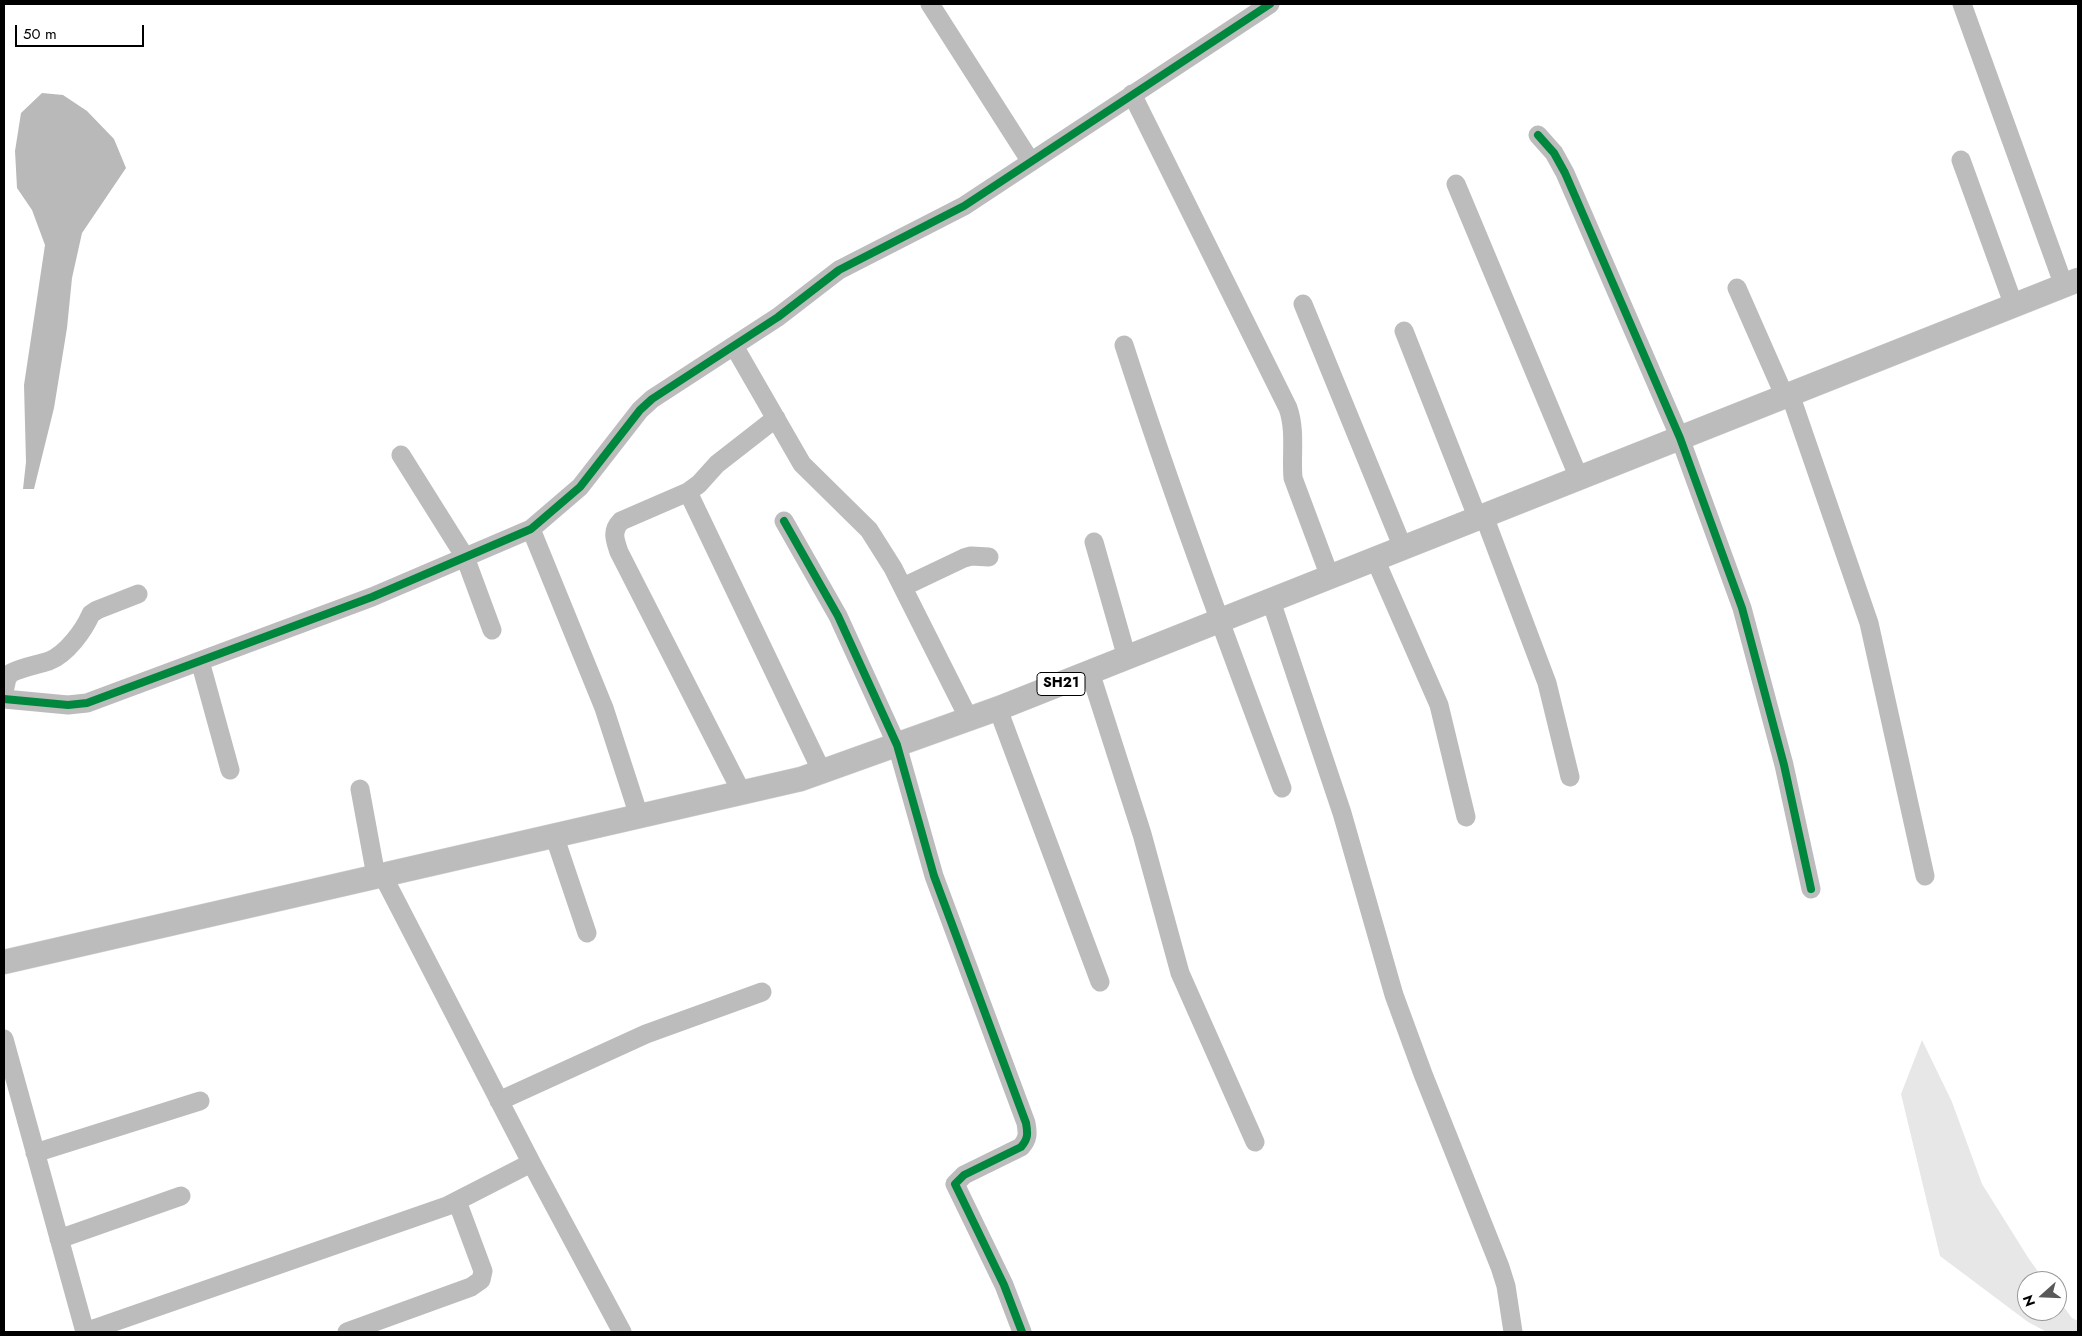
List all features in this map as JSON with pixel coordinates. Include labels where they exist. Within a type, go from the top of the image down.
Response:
[{"type":"main road","name":"SH21","points":[[4,962],[801,779],[998,709],[2071,283]]},
{"type":"street","points":[[930,4],[1031,162]]},
{"type":"street","points":[[4,699],[77,704],[200,661],[372,597],[531,529],[580,487],[645,404],[778,317],[839,270],[956,210],[1270,4]]},
{"type":"street","points":[[1962,4],[2071,283]]},
{"type":"street","points":[[1132,94],[1288,408],[1293,421],[1293,478],[1330,577]]},
{"type":"street","points":[[1538,135],[1554,153],[1565,173],[1680,438],[1742,608],[1784,765],[1812,889]]},
{"type":"street","points":[[1961,160],[2014,306]]},
{"type":"street","points":[[1456,184],[1579,478]]},
{"type":"street","points":[[1737,288],[1788,395],[1869,623],[1925,876]]},
{"type":"street","points":[[1303,304],[1403,548]]},
{"type":"street","points":[[1404,332],[1481,517],[1547,683],[1570,777]]},
{"type":"street","points":[[1124,345],[1151,429],[1219,621],[1282,788]]},
{"type":"street","points":[[734,346],[806,468],[869,530],[903,587],[970,719]]},
{"type":"street","points":[[742,792],[619,552],[614,537],[615,527],[621,521],[688,492],[699,484],[717,464],[776,418]]},
{"type":"street","points":[[401,455],[465,558],[492,630]]},
{"type":"street","points":[[688,492],[822,772]]},
{"type":"street","points":[[784,521],[838,616],[897,745],[934,876],[1028,1133],[1027,1140],[1021,1147],[964,1175],[955,1184],[1004,1284],[1022,1332]]},
{"type":"street","points":[[531,529],[604,708],[639,816]]},
{"type":"street","points":[[1094,542],[1127,658]]},
{"type":"street","points":[[903,587],[964,558],[971,556],[989,557]]},
{"type":"street","points":[[1375,559],[1439,705],[1466,817]]},
{"type":"street","points":[[4,692],[7,678],[11,673],[51,660],[66,650],[91,614],[138,594]]},
{"type":"street","points":[[1271,601],[1342,813],[1394,994],[1423,1074],[1500,1267],[1506,1286],[1514,1332]]},
{"type":"street","points":[[200,661],[230,770]]},
{"type":"street","points":[[1090,672],[1142,834],[1180,973],[1254,1142]]},
{"type":"street","points":[[998,709],[1100,982]]},
{"type":"street","points":[[360,788],[379,875],[622,1332]]},
{"type":"street","points":[[554,835],[587,933]]},
{"type":"street","points":[[499,1101],[646,1034],[762,992]]},
{"type":"street","points":[[4,1039],[85,1332],[457,1201],[531,1163]]},
{"type":"street","points":[[35,1153],[200,1101]]},
{"type":"street","points":[[59,1239],[181,1196]]},
{"type":"street","points":[[347,1332],[471,1287],[481,1280],[483,1270],[457,1201]]},
{"type":"shaded area","points":[[42,93],[63,95],[87,111],[114,139],[126,168],[82,233],[72,278],[67,328],[54,408],[34,489],[23,489],[26,462],[24,385],[45,245],[32,210],[17,188],[15,151],[21,113]]},
{"type":"shaded area","points":[[1922,1040],[1952,1102],[1982,1184],[2038,1271],[2017,1271],[2017,1314],[1940,1256],[1901,1094]]},
{"type":"shaded area","points":[[2067,1311],[2072,1318],[2078,1321],[2078,1332],[2047,1332],[2027,1321],[2067,1321]]},
{"type":"cycle path","points":[[4,699],[68,705],[87,703],[372,597],[531,529],[580,487],[640,410],[652,399],[778,317],[839,270],[964,206],[1270,4]]},
{"type":"cycle path","points":[[1538,135],[1554,153],[1565,173],[1680,438],[1742,608],[1784,765],[1811,889]]},
{"type":"cycle path","points":[[784,521],[838,616],[897,745],[934,876],[1026,1123],[1027,1136],[1021,1147],[964,1175],[955,1184],[1004,1285],[1022,1332]]}]
